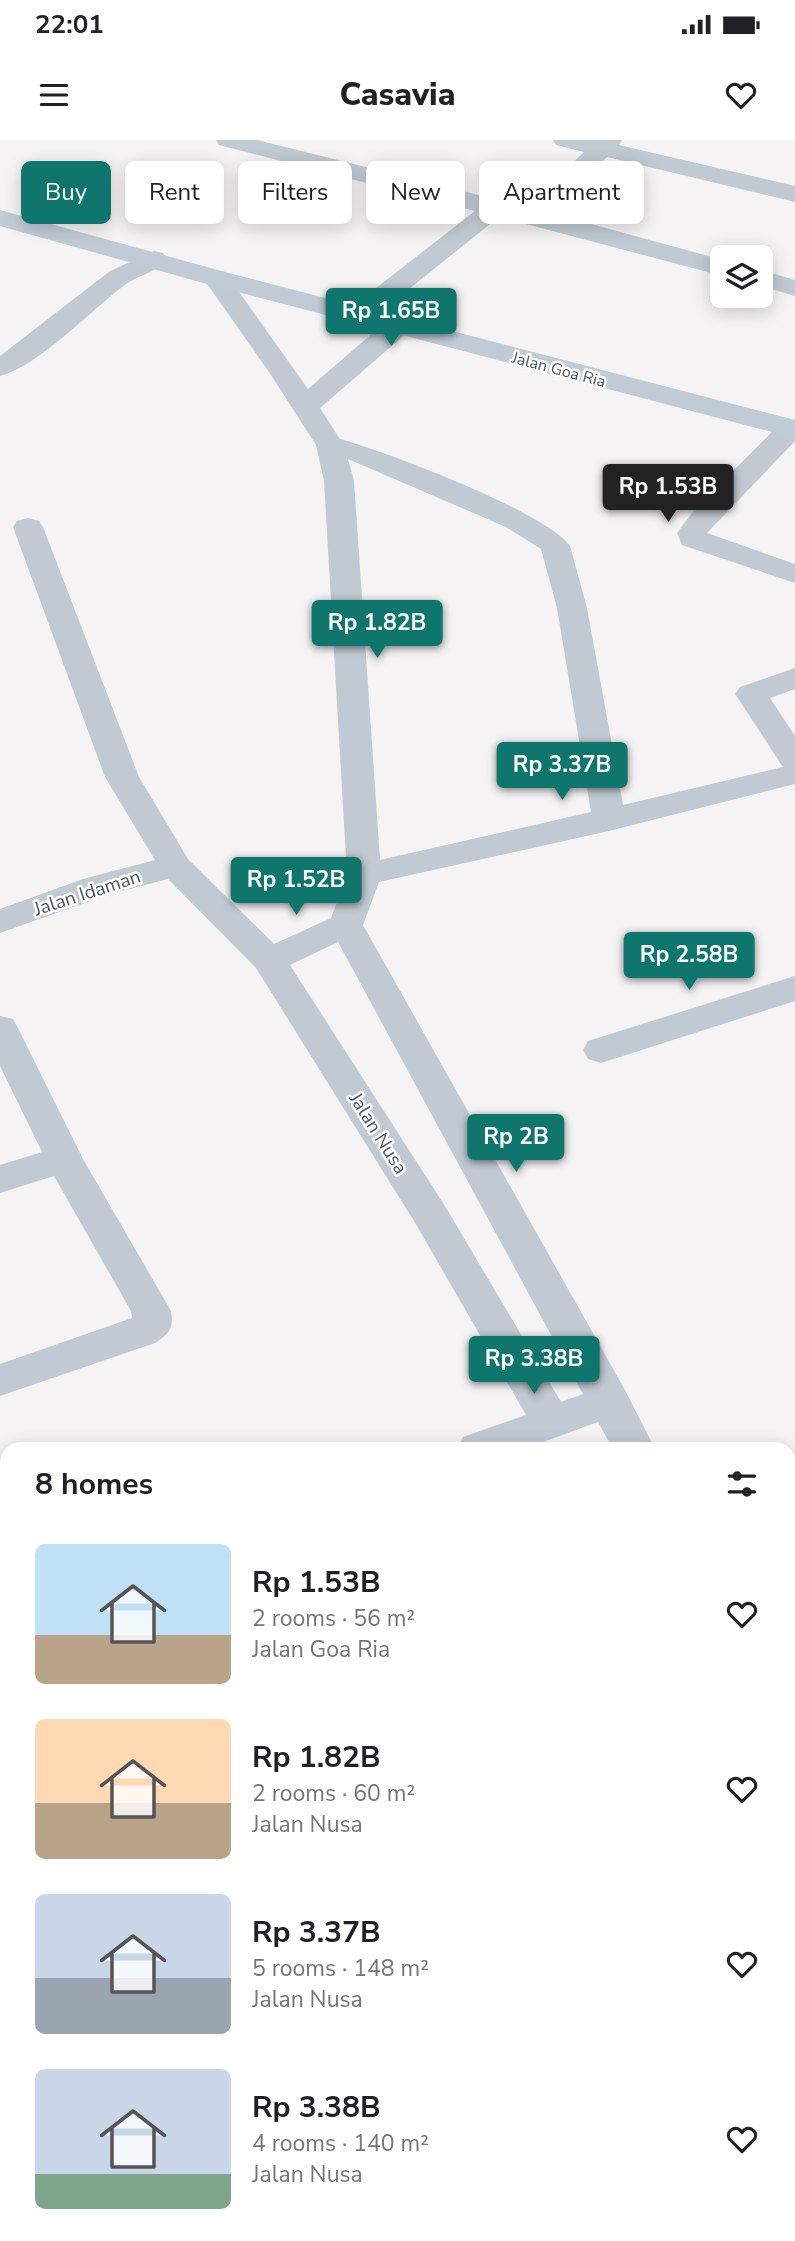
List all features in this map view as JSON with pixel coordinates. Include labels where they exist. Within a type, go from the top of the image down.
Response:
[{"type":"main road","name":"Jalan Goa Ria","points":[[0,218],[216,278],[793,429]]},
{"type":"street","points":[[228,140],[479,204]]},
{"type":"street","points":[[565,140],[605,144],[795,194]]},
{"type":"street","points":[[588,161],[605,144]]},
{"type":"street","points":[[359,315],[479,220]]},
{"type":"street","points":[[562,224],[710,264]]},
{"type":"street","points":[[0,368],[69,319],[119,277],[154,259]]},
{"type":"street","points":[[216,278],[330,445],[340,494],[364,875],[346,925],[269,960]]},
{"type":"street","points":[[773,282],[795,288]]},
{"type":"street","points":[[305,407],[399,326]]},
{"type":"street","points":[[793,429],[705,515],[692,533],[693,539],[703,544],[795,574]]},
{"type":"street","points":[[330,445],[363,454],[433,483],[516,521],[547,538],[555,546],[572,608],[609,820]]},
{"type":"street","name":"Jalan Nusa","points":[[28,527],[122,777],[176,866],[269,960],[431,1216],[552,1423]]},
{"type":"street","points":[[795,678],[751,694],[795,760]]},
{"type":"street","points":[[364,875],[609,820],[795,774]]},
{"type":"street","name":"Jalan Idaman","points":[[0,922],[95,887],[176,866]]},
{"type":"street","points":[[346,925],[630,1442]]},
{"type":"street","points":[[601,1050],[795,988]]},
{"type":"street","points":[[0,1028],[64,1158],[151,1311],[152,1324],[141,1332],[0,1380]]},
{"type":"street","points":[[0,1179],[64,1158]]},
{"type":"street","points":[[498,1442],[610,1401]]}]
